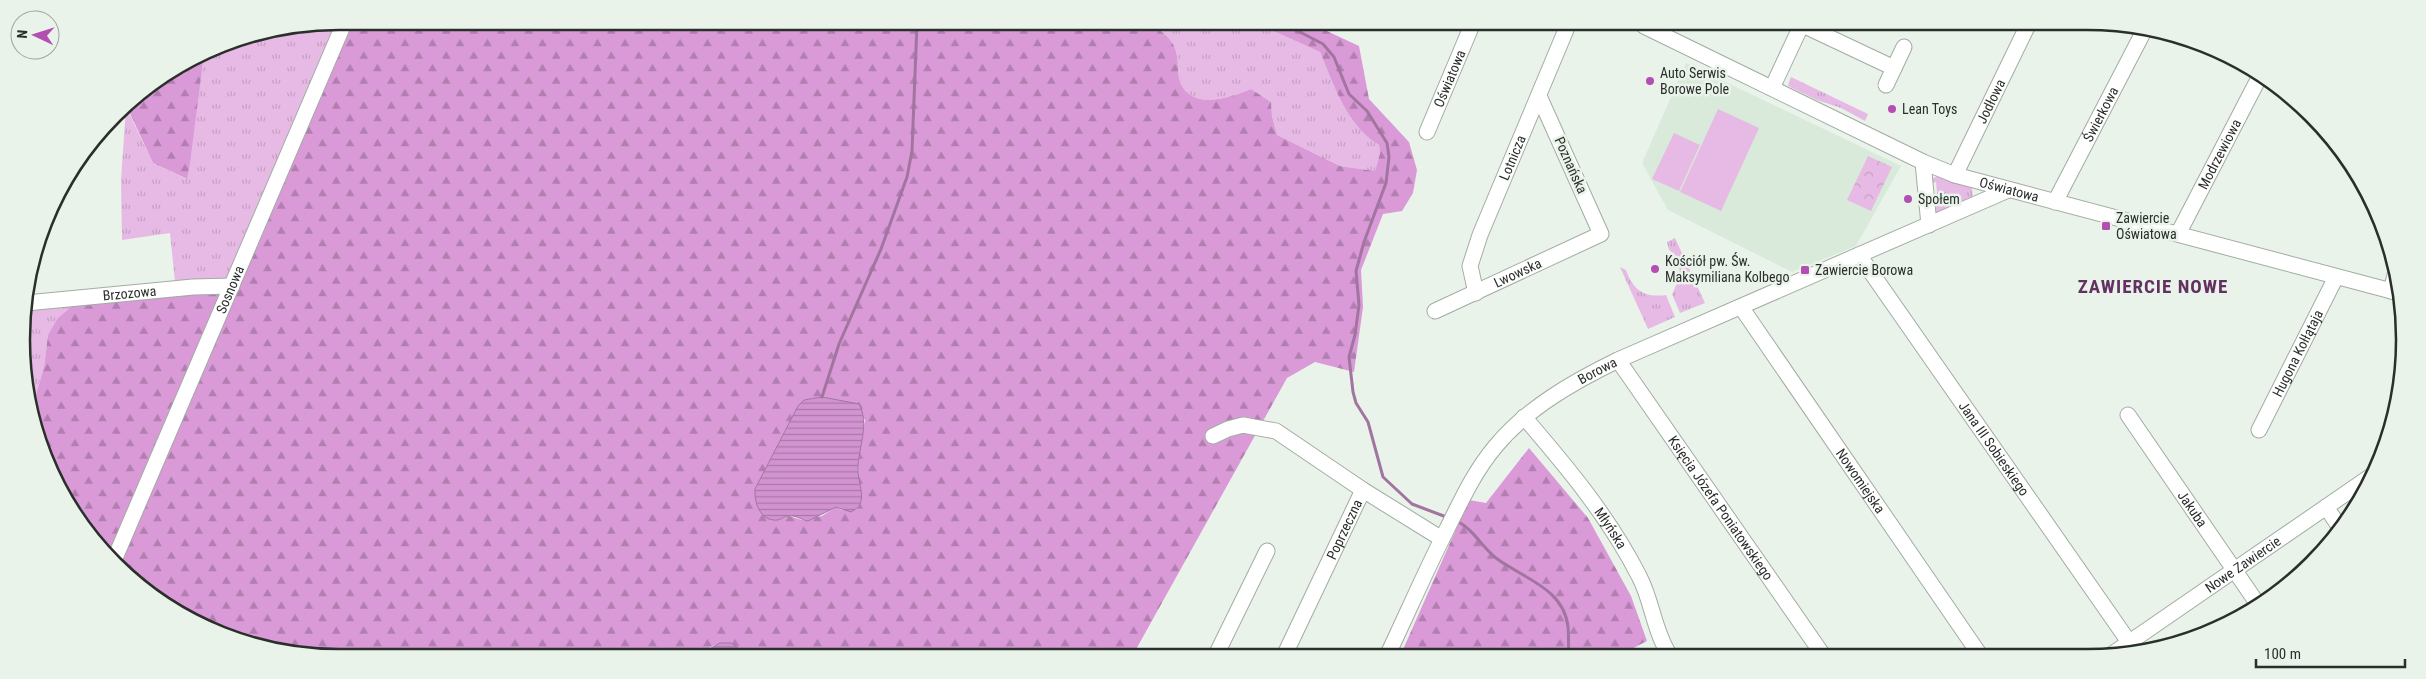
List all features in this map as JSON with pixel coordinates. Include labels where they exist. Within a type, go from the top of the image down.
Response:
[{"type":"street","name":"Sosnowa","points":[[117,554],[341,30]]},
{"type":"street","name":"Oświatowa","points":[[1427,132],[1470,30]]},
{"type":"street","name":"Lotnicza","points":[[1476,293],[1470,266],[1480,235],[1566,30]]},
{"type":"street","name":"Oświatowa","points":[[1652,30],[1923,162],[1955,175],[2392,291]]},
{"type":"street","points":[[1772,88],[1799,30]]},
{"type":"street","points":[[1813,30],[1894,68]]},
{"type":"street","name":"Jodłowa","points":[[1955,175],[2026,30]]},
{"type":"street","name":"Świerkowa","points":[[2055,202],[2142,35]]},
{"type":"street","points":[[1886,85],[1904,46]]},
{"type":"street","name":"Modrzewiowa","points":[[2178,234],[2257,81]]},
{"type":"street","name":"Poznańska","points":[[1539,96],[1601,234]]},
{"type":"street","points":[[1923,162],[1929,225]]},
{"type":"street","name":"Borowa","points":[[1390,649],[1468,486],[1494,447],[1524,417],[1576,382],[1618,360],[2008,190]]},
{"type":"street","name":"Lwowska","points":[[1435,310],[1476,293],[1601,234]]},
{"type":"street","name":"Jana III Sobieskiego","points":[[1859,255],[2129,642]]},
{"type":"street","name":"Hugona Kołłątaja","points":[[2259,430],[2336,277]]},
{"type":"street","name":"Brzozowa","points":[[33,302],[184,288],[232,286]]},
{"type":"street","name":"Nowomiejska","points":[[1741,307],[1976,649]]},
{"type":"street","name":"Księcia Józefa Poniatowskiego","points":[[1618,360],[1820,649]]},
{"type":"street","name":"Jakuba","points":[[2128,415],[2255,599]]},
{"type":"street","name":"Młyńska","points":[[1524,417],[1600,510],[1622,544],[1641,580],[1667,649]]},
{"type":"street","points":[[1213,436],[1228,429],[1243,426],[1276,431],[1363,490]]},
{"type":"street","name":"Nowe Zawiercie","points":[[2123,646],[2360,483]]},
{"type":"street","name":"Poprzeczna","points":[[1287,649],[1363,490],[1444,534]]},
{"type":"street","points":[[2326,507],[2336,522]]},
{"type":"street","points":[[1220,649],[1268,551]]},
{"type":"shaded area","points":[[1686,63],[1901,166],[1856,246],[1792,272],[1668,210],[1642,163]]},
{"type":"shaded area","points":[[822,397],[859,404],[862,412],[864,428],[858,462],[861,493],[860,505],[851,512],[836,507],[808,521],[792,516],[786,516],[778,520],[767,518],[759,510],[755,489],[798,406],[804,400]]},
{"type":"shaded area","points":[[720,643],[731,643],[739,649],[709,649]]},
{"type":"green space","points":[[336,30],[232,276],[225,280],[175,282],[170,233],[122,240],[121,180],[125,117],[129,113],[153,163],[186,179],[203,62],[240,46],[279,36]]},
{"type":"green space","points":[[348,30],[1160,30],[1174,46],[1181,84],[1187,92],[1204,100],[1213,100],[1251,89],[1271,102],[1272,116],[1277,135],[1340,166],[1375,171],[1380,153],[1379,145],[1358,127],[1350,116],[1336,91],[1320,52],[1271,30],[1325,30],[1359,46],[1369,99],[1409,142],[1417,170],[1413,193],[1402,211],[1383,214],[1361,270],[1363,307],[1354,372],[1315,362],[1287,378],[1136,649],[740,649],[730,644],[714,645],[709,648],[340,649],[279,643],[240,633],[185,608],[151,585],[122,559]],"holes":[[[822,397],[851,403],[865,420],[859,453],[858,483],[861,502],[857,509],[842,510],[836,507],[822,516],[802,520],[789,516],[778,520],[769,518],[755,489],[798,406],[804,400]]]},
{"type":"green space","points":[[1160,30],[1271,30],[1320,52],[1336,91],[1350,116],[1368,137],[1379,145],[1380,153],[1375,171],[1340,166],[1277,135],[1272,116],[1271,102],[1251,89],[1213,100],[1204,100],[1187,92],[1181,84],[1177,55],[1168,37]]},
{"type":"green space","points":[[203,62],[187,179],[153,163],[129,113],[168,82]]},
{"type":"green space","points":[[1791,77],[1868,114],[1865,121],[1841,108],[1817,100],[1790,87],[1788,85]]},
{"type":"green space","points":[[1718,109],[1759,128],[1721,211],[1680,192]]},
{"type":"green space","points":[[1674,133],[1700,145],[1679,191],[1652,179]]},
{"type":"green space","points":[[1868,156],[1892,167],[1871,211],[1847,200]]},
{"type":"green space","points":[[1938,176],[1972,187],[1973,199],[1937,215],[1931,208],[1938,205],[1936,182],[1929,185],[1931,179]]},
{"type":"green space","points":[[1675,238],[1705,303],[1680,313],[1672,294],[1680,270],[1677,259],[1669,250],[1667,242]]},
{"type":"green space","points":[[1620,267],[1626,270],[1632,283],[1640,291],[1651,295],[1666,295],[1675,317],[1648,329]]},
{"type":"green space","points":[[213,292],[221,295],[114,551],[94,528],[71,494],[46,439],[36,400],[44,367],[48,335],[58,318],[76,303]]},
{"type":"green space","points":[[76,303],[48,335],[44,367],[35,397],[30,340],[32,308]]},
{"type":"green space","points":[[1529,448],[1588,518],[1631,596],[1647,641],[1632,649],[1403,649],[1469,500],[1486,503]]},
{"type":"waterway","points":[[822,397],[839,344],[881,249],[907,177],[912,151],[917,30]]},
{"type":"waterway","points":[[1295,30],[1323,44],[1334,57],[1349,94],[1367,111],[1387,143],[1389,157],[1386,183],[1364,242],[1356,271],[1359,305],[1355,335],[1349,357],[1356,403],[1368,422],[1383,477],[1412,504],[1449,518]]},
{"type":"waterway","points":[[1457,521],[1463,524],[1496,558],[1540,585],[1559,603],[1565,614],[1568,627],[1569,649]]},
{"type":"place","name":"Auto Serwis Borowe Pole","points":[[1650,81]]},
{"type":"place","name":"Lean Toys","points":[[1892,109]]},
{"type":"place","name":"Społem","points":[[1908,199]]},
{"type":"place","name":"Zawiercie Oświatowa","points":[[2106,226]]},
{"type":"place","name":"Kościół pw. Św. Maksymiliana Kolbego","points":[[1655,269]]},
{"type":"place","name":"Zawiercie Borowa","points":[[1805,270]]},
{"type":"district","name":"ZAWIERCIE NOWE","points":[[2153,286]]}]
